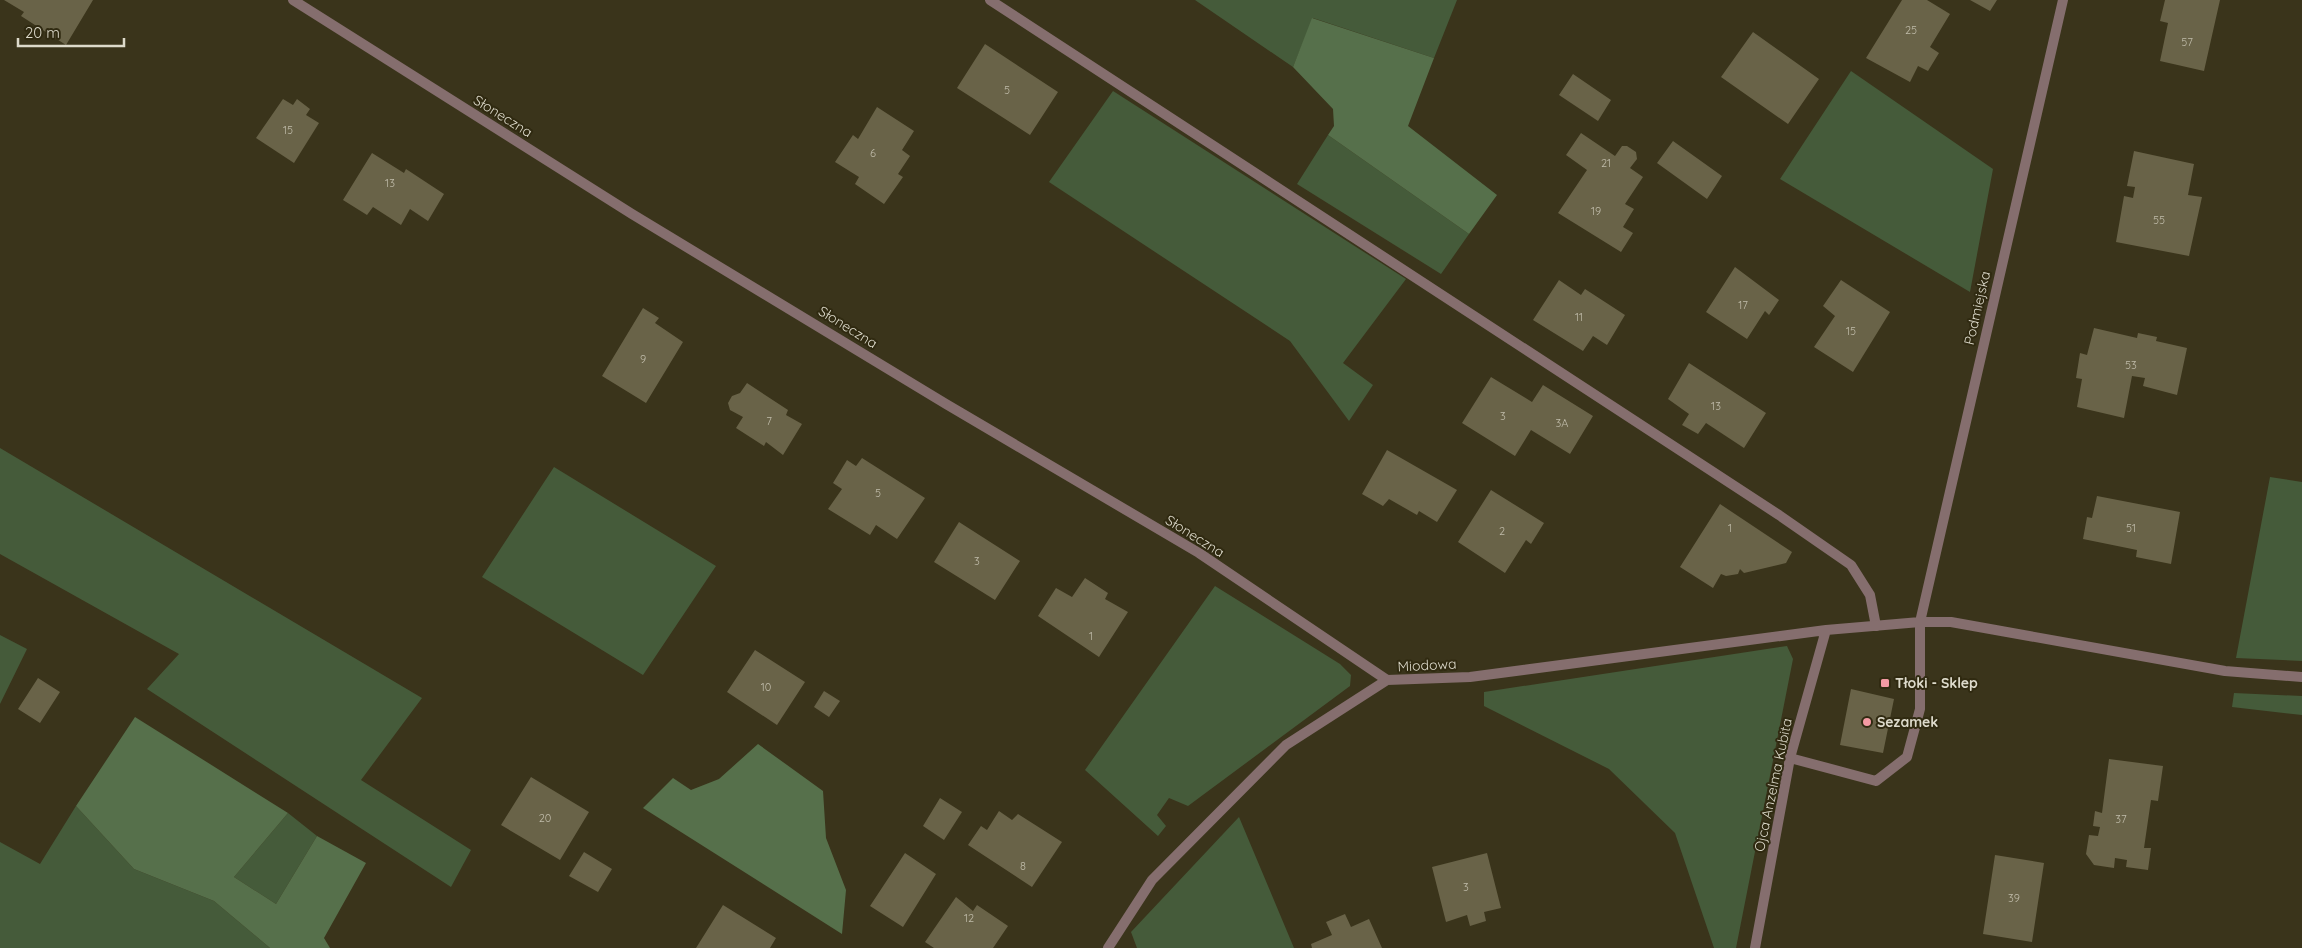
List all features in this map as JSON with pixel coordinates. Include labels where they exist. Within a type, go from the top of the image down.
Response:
[{"type":"street","name":"Słoneczna","points":[[293,0],[632,214],[946,404],[1199,553],[1387,680]]},
{"type":"street","points":[[990,0],[1771,509],[1851,565],[1870,595],[1876,626]]},
{"type":"street","name":"Podmiejska","points":[[1790,758],[1876,781],[1907,757],[1920,709],[1920,622],[2063,0]]},
{"type":"street","name":"Miodowa","points":[[1108,948],[1152,880],[1286,744],[1387,680],[1470,677],[1826,630],[1920,622],[1951,622],[2225,671],[2302,677]]},
{"type":"street","name":"Ojca Anzelma Kubita","points":[[1756,948],[1790,758],[1826,630]]},
{"type":"green space","points":[[1195,0],[1457,0],[1434,58],[1313,18],[1293,67]]},
{"type":"green space","points":[[1312,18],[1434,58],[1408,126],[1497,195],[1469,234],[1328,135],[1334,126],[1333,109],[1293,67]]},
{"type":"green space","points":[[1851,71],[1993,169],[1970,292],[1780,179]]},
{"type":"green space","points":[[1113,91],[1406,279],[1343,363],[1373,385],[1349,421],[1290,341],[1049,182]]},
{"type":"green space","points":[[1328,135],[1469,234],[1441,274],[1297,184]]},
{"type":"green space","points":[[0,448],[422,698],[361,780],[471,850],[451,887],[147,689],[179,654],[0,554]]},
{"type":"green space","points":[[554,467],[716,566],[643,675],[482,577]]},
{"type":"green space","points":[[2270,477],[2302,482],[2302,661],[2236,658]]},
{"type":"green space","points":[[1215,586],[1340,664],[1351,675],[1350,686],[1188,806],[1169,798],[1157,815],[1166,826],[1158,836],[1085,770]]},
{"type":"green space","points":[[0,635],[27,649],[0,704]]},
{"type":"green space","points":[[1787,646],[1793,659],[1736,948],[1714,948],[1675,833],[1609,769],[1484,706],[1484,692]]},
{"type":"green space","points":[[2234,693],[2302,696],[2302,715],[2232,707]]},
{"type":"green space","points":[[135,717],[288,813],[234,877],[276,904],[317,836],[366,863],[324,938],[330,948],[270,948],[214,901],[134,869],[76,806]]},
{"type":"green space","points":[[758,744],[823,791],[826,838],[846,890],[842,934],[643,808],[673,778],[691,790],[719,779]]},
{"type":"green space","points":[[76,806],[134,869],[214,901],[270,948],[0,948],[0,842],[40,864]]},
{"type":"green space","points":[[288,813],[317,836],[276,904],[234,877]]},
{"type":"green space","points":[[1239,817],[1294,948],[1137,948],[1131,932]]},
{"type":"building","points":[[4,0],[93,0],[66,45],[21,16],[24,12]]},
{"type":"building","points":[[1902,0],[1927,0],[1950,14],[1930,47],[1939,53],[1928,71],[1918,66],[1910,82],[1866,58]]},
{"type":"building","points":[[1970,0],[1997,0],[1990,11]]},
{"type":"building","points":[[2165,0],[2220,0],[2204,71],[2160,61],[2168,23],[2160,21]]},
{"type":"building","points":[[1753,32],[1819,79],[1788,124],[1721,77]]},
{"type":"building","points":[[985,44],[1058,92],[1030,135],[957,88]]},
{"type":"building","points":[[1573,74],[1611,100],[1598,121],[1559,95]]},
{"type":"building","points":[[283,99],[293,105],[297,99],[310,109],[306,115],[319,123],[294,163],[256,138]]},
{"type":"building","points":[[877,107],[914,131],[902,150],[910,156],[898,174],[903,177],[884,204],[855,184],[859,177],[835,162],[853,135],[858,139]]},
{"type":"building","points":[[1581,133],[1615,156],[1622,146],[1627,146],[1636,152],[1637,159],[1630,168],[1643,177],[1625,204],[1634,209],[1623,227],[1633,233],[1621,252],[1558,213],[1587,170],[1566,155]]},
{"type":"building","points":[[1673,141],[1722,176],[1707,199],[1657,163]]},
{"type":"building","points":[[2134,151],[2194,164],[2188,195],[2202,197],[2189,256],[2116,242],[2124,196],[2133,198],[2135,187],[2127,186]]},
{"type":"building","points":[[372,153],[404,173],[406,169],[444,194],[428,221],[410,209],[401,225],[373,207],[367,215],[343,200]]},
{"type":"building","points":[[1735,267],[1779,300],[1769,315],[1765,311],[1747,339],[1706,312]]},
{"type":"building","points":[[1559,280],[1581,295],[1585,289],[1625,315],[1607,345],[1593,336],[1583,351],[1533,320]]},
{"type":"building","points":[[1841,280],[1890,312],[1853,372],[1814,347],[1835,316],[1823,306]]},
{"type":"building","points":[[643,308],[659,318],[655,323],[683,342],[646,403],[602,376]]},
{"type":"building","points":[[2094,328],[2137,338],[2138,333],[2157,337],[2156,341],[2187,348],[2177,395],[2143,386],[2145,378],[2132,376],[2124,418],[2077,407],[2082,379],[2076,378],[2080,353],[2087,355]]},
{"type":"building","points":[[1689,363],[1766,413],[1744,448],[1706,423],[1698,434],[1682,425],[1689,414],[1668,399]]},
{"type":"building","points":[[1491,377],[1532,402],[1543,385],[1593,416],[1570,454],[1531,430],[1515,456],[1462,423]]},
{"type":"building","points":[[747,383],[788,410],[786,415],[802,424],[783,455],[766,442],[764,446],[736,428],[743,417],[730,410],[728,403],[732,396],[740,393]]},
{"type":"building","points":[[1387,450],[1457,490],[1437,522],[1419,511],[1417,515],[1389,499],[1383,506],[1362,494]]},
{"type":"building","points":[[862,458],[925,498],[897,539],[876,525],[870,535],[828,509],[842,489],[833,483],[847,460],[856,466]]},
{"type":"building","points":[[1491,490],[1544,523],[1531,544],[1526,540],[1505,573],[1458,542]]},
{"type":"building","points":[[2097,496],[2180,512],[2171,564],[2136,557],[2137,550],[2083,539],[2087,517],[2092,518]]},
{"type":"building","points":[[1720,504],[1792,552],[1786,563],[1744,573],[1740,569],[1738,574],[1726,576],[1721,574],[1713,588],[1680,567]]},
{"type":"building","points":[[959,522],[1020,561],[995,600],[934,562]]},
{"type":"building","points":[[1085,578],[1108,593],[1105,599],[1128,612],[1099,657],[1038,616],[1056,588],[1072,597]]},
{"type":"building","points":[[755,650],[805,682],[777,725],[727,692]]},
{"type":"building","points":[[38,678],[60,692],[40,723],[18,709]]},
{"type":"building","name":"Sezamek","points":[[1851,689],[1894,699],[1883,753],[1840,745]]},
{"type":"building","points":[[824,691],[840,701],[829,717],[814,707]]},
{"type":"building","points":[[2109,759],[2163,766],[2158,801],[2151,800],[2144,848],[2151,848],[2148,870],[2126,867],[2127,860],[2115,858],[2114,868],[2094,865],[2086,854],[2089,835],[2098,836],[2100,827],[2093,826],[2095,811],[2102,813]]},
{"type":"building","points":[[531,777],[589,812],[560,860],[501,825]]},
{"type":"building","points":[[940,798],[962,812],[944,840],[923,826]]},
{"type":"building","points":[[999,811],[1012,820],[1018,814],[1062,842],[1032,887],[968,845],[981,826],[987,830]]},
{"type":"building","points":[[584,852],[612,869],[598,892],[569,876]]},
{"type":"building","points":[[905,853],[936,874],[903,927],[870,906]]},
{"type":"building","points":[[1487,853],[1501,908],[1484,912],[1486,921],[1470,926],[1467,915],[1446,922],[1432,867]]},
{"type":"building","points":[[1995,855],[2044,863],[2032,942],[1983,934]]},
{"type":"building","points":[[956,897],[973,911],[977,905],[1008,926],[993,948],[934,948],[925,942]]},
{"type":"building","points":[[723,905],[776,938],[770,948],[696,948]]},
{"type":"building","points":[[1345,914],[1351,927],[1369,919],[1382,948],[1312,948],[1311,944],[1332,935],[1326,922]]},
{"type":"place","name":"Tłoki - Sklep","points":[[1885,683]]},
{"type":"place","name":"Sezamek","points":[[1867,722]]}]
